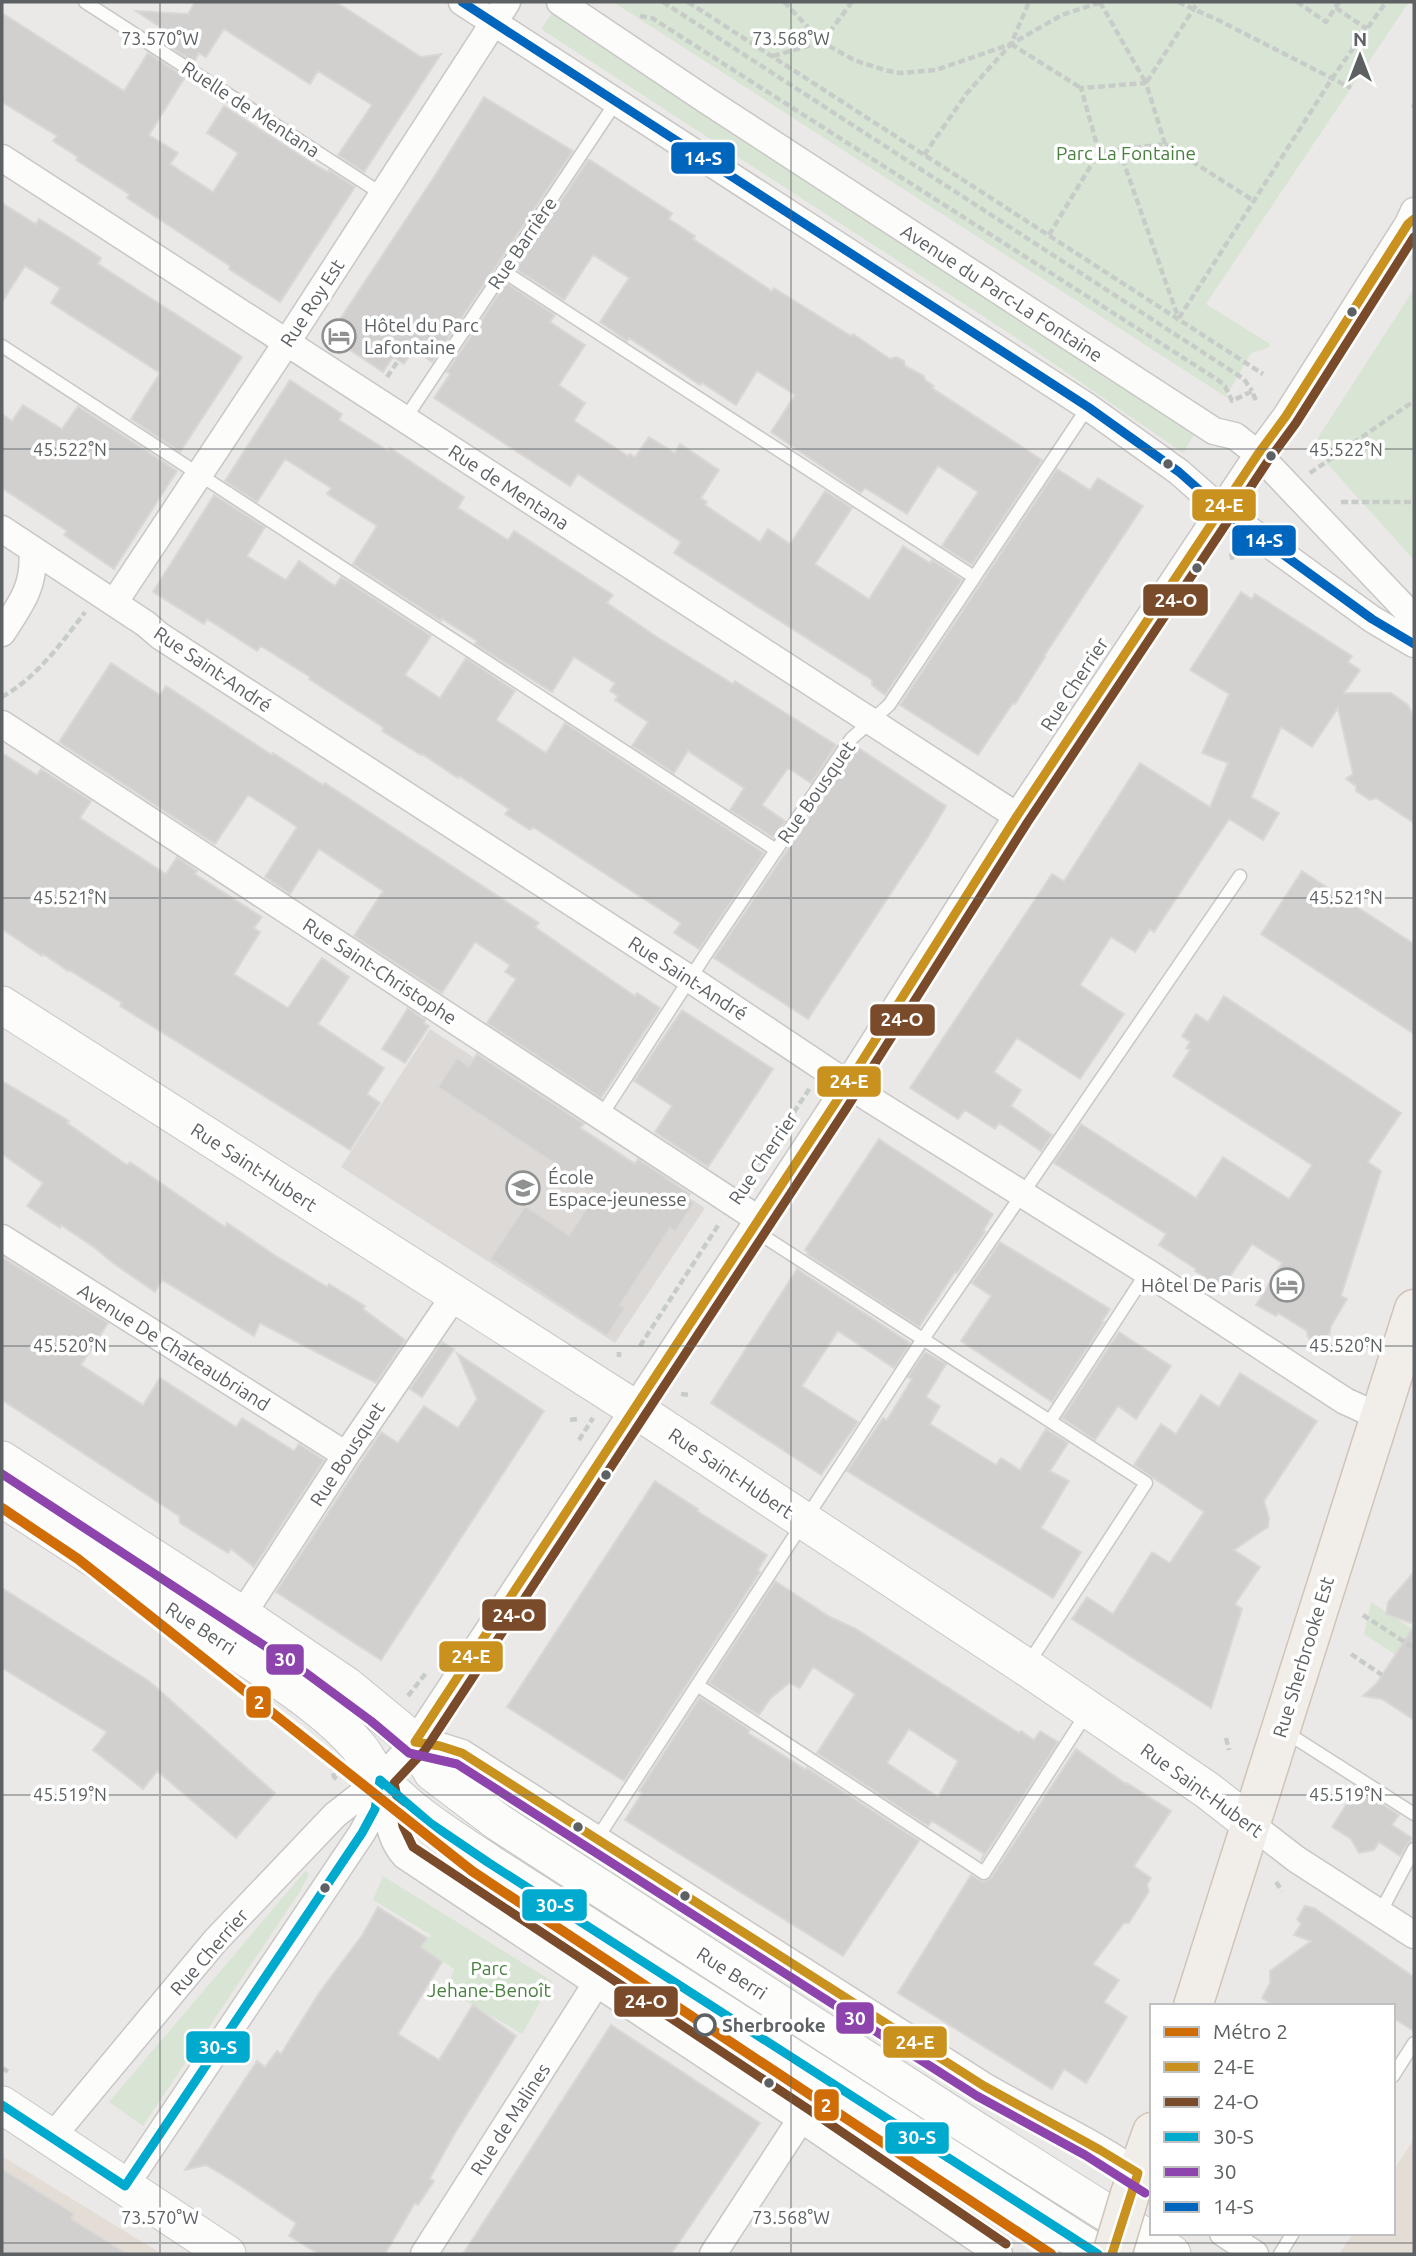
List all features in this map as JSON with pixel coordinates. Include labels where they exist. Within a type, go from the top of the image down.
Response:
[{"type":"main road","name":"Rue Sherbrooke Est","points":[[1194,2004],[1380,1417],[1408,1353],[1414,1309]]},
{"type":"main road","points":[[1112,2254],[1140,2184],[1150,2141]]},
{"type":"street","points":[[462,2],[500,12],[616,102],[1088,407],[1179,472],[1222,510],[1372,619],[1414,644]]},
{"type":"street","name":"Avenue du Parc-La Fontaine","points":[[560,2],[1214,431],[1235,436],[1258,454],[1414,618]]},
{"type":"street","name":"Rue Roy Est","points":[[114,603],[287,342],[500,12]]},
{"type":"street","name":"Rue de Mentana","points":[[2,158],[1017,816]]},
{"type":"street","name":"Rue Cherrier","points":[[125,2186],[362,1833],[375,1809],[380,1780],[401,1730],[622,1401],[755,1224],[942,937],[1017,816],[1286,416],[1412,218]]},
{"type":"street","name":"Rue Saint-André","points":[[2,530],[146,624],[160,636],[848,1083],[1345,1401],[1380,1417]]},
{"type":"street","points":[[2,633],[28,589],[33,564],[32,549]]},
{"type":"street","name":"Rue Saint-Christophe","points":[[2,724],[733,1202],[755,1224]]},
{"type":"street","name":"Rue Saint-Hubert","points":[[2,1005],[622,1401],[1026,1667],[1207,1790],[1296,1858],[1414,1935]]},
{"type":"street","name":"Avenue De Chateaubriand","points":[[2,1238],[346,1455]]},
{"type":"street","name":"Rue Bousquet","points":[[242,1615],[455,1295]]},
{"type":"street","name":"Rue Berri","points":[[2,1460],[242,1615],[346,1686],[401,1730],[432,1772],[498,1822],[1172,2254]]},
{"type":"street","name":"Rue Berri","points":[[2,1498],[274,1676],[320,1711],[360,1748],[380,1780],[392,1836],[405,1856],[802,2119],[999,2254]]},
{"type":"street","name":"Rue Berri","points":[[401,1730],[462,1753],[984,2086],[1030,2113],[1098,2147],[1140,2184]]},
{"type":"street","name":"Rue Cherrier","points":[[52,2137],[215,1941],[335,1815],[380,1780]]},
{"type":"street","name":"Rue Berri","points":[[380,1780],[430,1823],[489,1863],[1098,2254]]},
{"type":"street","name":"Rue de Malines","points":[[424,2254],[596,1984]]},
{"type":"street","points":[[2,2105],[227,2254]]},
{"type":"street","points":[[713,2254],[802,2119]]},
{"type":"street","points":[[1226,2235],[1255,2254]]},
{"type":"lane","name":"Ruelle de Mentana","points":[[85,2],[382,194]]},
{"type":"lane","name":"Rue Barrière","points":[[404,419],[616,102]]},
{"type":"lane","points":[[503,271],[974,577]]},
{"type":"lane","points":[[2,346],[776,850]]},
{"type":"lane","name":"Rue Bousquet","points":[[601,1116],[851,739],[889,705],[1088,407]]},
{"type":"lane","points":[[596,1840],[923,1339],[1240,876]]},
{"type":"lane","points":[[755,1224],[923,1339],[1146,1483],[1026,1667]]},
{"type":"lane","points":[[1050,1421],[1147,1272]]},
{"type":"lane","points":[[697,1685],[984,1873],[1089,1710]]},
{"type":"lane","points":[[1281,1729],[1414,1814]]},
{"type":"lane","points":[[1380,1913],[1414,1849]]},
{"type":"lane","points":[[1395,2073],[1414,2043]]},
{"type":"lane","points":[[1280,2254],[1292,2235]]},
{"type":"path","points":[[663,2],[1244,379],[1256,401]]},
{"type":"path","points":[[688,2],[1263,374]]},
{"type":"path","points":[[784,2],[822,42],[854,60],[900,73],[936,70],[1011,44],[1062,15],[1100,2],[1146,83],[1165,144]]},
{"type":"path","points":[[772,56],[822,42],[852,2]]},
{"type":"path","points":[[924,155],[967,93],[1011,44],[1029,2]]},
{"type":"path","points":[[1178,2],[1351,88]]},
{"type":"path","points":[[1146,83],[1198,2]]},
{"type":"path","points":[[1297,2],[1326,22],[1339,2]]},
{"type":"path","points":[[1179,318],[1333,77],[1385,2]]},
{"type":"path","points":[[1335,8],[1367,29]]},
{"type":"path","points":[[640,16],[652,18],[1207,372],[1226,386],[1232,401],[1252,391]]},
{"type":"path","points":[[1011,44],[1081,88],[1146,83]]},
{"type":"path","points":[[1049,234],[1099,152],[1081,88]]},
{"type":"path","points":[[1099,152],[1165,144],[1254,201]]},
{"type":"path","points":[[1119,149],[1179,318]]},
{"type":"path","points":[[387,378],[398,360]]},
{"type":"path","points":[[1309,474],[1414,401]]},
{"type":"path","points":[[1336,502],[1414,502]]},
{"type":"path","points":[[1231,553],[1233,562]]},
{"type":"path","points":[[2,697],[26,681],[83,614]]},
{"type":"path","name":"Rue Cherrier","points":[[637,1352],[824,1067]]},
{"type":"path","points":[[681,1394],[690,1395]]},
{"type":"path","points":[[573,1449],[622,1401]]},
{"type":"path","points":[[570,1420],[577,1419]]},
{"type":"path","points":[[1363,1615],[1414,1648]]},
{"type":"path","points":[[1351,1654],[1382,1675]]},
{"type":"path","points":[[401,1730],[414,1689],[430,1667]]},
{"type":"path","points":[[1226,1738],[1229,1750]]},
{"type":"path","points":[[334,1777],[360,1748]]},
{"type":"path","points":[[1276,1882],[1282,1891]]},
{"type":"shaded area","name":"École Espace-jeunesse","points":[[430,1029],[705,1208],[615,1343],[341,1167]]},
{"type":"shaded area","points":[[1414,2139],[1414,2254],[1339,2254],[1352,2235],[1395,2235],[1395,2168]]},
{"type":"shaded area","points":[[2,2156],[162,2254],[2,2254]]},
{"type":"green space","name":"Parc La Fontaine","points":[[613,2],[1409,2],[1206,304],[1270,344],[1268,348],[1251,353],[1226,397]]},
{"type":"green space","points":[[552,13],[1118,380],[1194,435],[1183,453],[1018,339],[541,29]]},
{"type":"green space","points":[[1414,289],[1414,560],[1312,447]]},
{"type":"green space","points":[[1371,1602],[1414,1630],[1414,1667],[1364,1634]]},
{"type":"green space","points":[[306,1870],[309,1874],[301,1890],[143,2126],[109,2102]]},
{"type":"green space","name":"Parc Jehane-Benoît","points":[[383,1876],[552,1981],[522,2034],[447,1990],[454,1969],[421,1947],[431,1935],[373,1900]]},
{"type":"building","points":[[195,2],[336,2],[421,57],[441,54],[364,172],[338,155],[372,105],[318,71],[310,84],[224,29],[206,57],[199,53],[194,62],[157,38],[163,29],[136,11],[188,14]]},
{"type":"building","points":[[2,13],[124,91],[148,53],[185,77],[149,135],[178,153],[170,164],[213,192],[238,153],[207,133],[224,106],[317,166],[328,172],[329,170],[355,187],[280,302],[127,198],[129,194],[76,160],[78,157],[53,141],[57,136],[2,102]]},
{"type":"building","points":[[484,97],[573,151],[432,362],[414,349],[404,364],[393,357],[383,372],[329,336]]},
{"type":"building","points":[[588,160],[672,213],[669,219],[695,236],[693,239],[772,291],[774,288],[890,359],[896,357],[904,361],[905,366],[924,376],[925,380],[934,386],[932,388],[1042,460],[972,565],[942,546],[978,492],[938,466],[907,514],[865,488],[861,493],[771,432],[795,395],[757,371],[736,405],[702,383],[700,385],[629,338],[627,341],[600,322],[629,278],[593,255],[564,300],[516,269]]},
{"type":"building","points":[[2,203],[36,224],[39,219],[67,236],[101,258],[98,264],[242,357],[180,452],[131,419],[160,373],[51,303],[60,288],[25,266],[2,302]]},
{"type":"building","points":[[506,283],[555,315],[550,322],[585,345],[559,385],[585,403],[574,421],[628,456],[630,454],[635,457],[649,437],[675,453],[680,444],[719,470],[701,498],[707,502],[705,505],[760,542],[768,529],[790,544],[825,491],[852,508],[815,564],[869,599],[903,546],[930,563],[932,560],[962,580],[885,695],[872,685],[872,680],[674,553],[681,542],[578,474],[570,486],[434,398],[450,374],[447,372]]},
{"type":"building","points":[[290,380],[342,414],[339,420],[388,451],[390,448],[464,497],[458,508],[508,540],[514,531],[613,595],[607,603],[657,637],[733,684],[735,681],[836,745],[811,783],[788,768],[762,805],[785,821],[774,838],[730,810],[744,788],[688,751],[674,773],[632,746],[648,722],[615,700],[618,696],[610,691],[615,683],[574,657],[552,692],[475,644],[477,641],[353,564],[377,526],[327,494],[331,488],[285,459],[257,502],[225,481]]},
{"type":"building","points":[[23,405],[62,429],[78,406],[177,471],[114,569],[64,535],[67,531],[2,488],[2,414],[12,421]]},
{"type":"building","points":[[1057,469],[1090,490],[1098,478],[1143,506],[1015,704],[1013,703],[978,755],[900,705]]},
{"type":"building","points":[[214,495],[265,527],[247,556],[286,580],[299,561],[335,586],[341,577],[431,636],[405,675],[440,698],[466,658],[515,691],[496,720],[546,753],[565,723],[764,853],[699,949],[674,933],[681,923],[533,827],[530,830],[505,814],[509,809],[382,731],[384,728],[309,679],[310,677],[261,646],[257,651],[207,619],[204,624],[153,592]]},
{"type":"building","points":[[1241,592],[1252,599],[1255,594],[1352,656],[1348,662],[1360,670],[1344,693],[1391,693],[1408,705],[1414,717],[1414,823],[1376,798],[1370,800],[1356,791],[1356,786],[1346,779],[1353,774],[1338,708],[1312,747],[1281,727],[1251,797],[1279,813],[1263,840],[1229,819],[1154,932],[1150,929],[1135,952],[1111,937],[1080,985],[1124,1014],[1080,1079],[1017,1038],[994,1072],[1021,1090],[1011,1106],[1052,1135],[1041,1151],[999,1123],[995,1129],[965,1110],[958,1119],[910,1088],[1052,874],[1064,881],[1140,763],[1210,807],[1228,763],[1202,753],[1229,694],[1190,670]]},
{"type":"building","points":[[111,663],[160,695],[166,686],[272,755],[273,753],[323,785],[325,783],[539,923],[535,927],[635,996],[637,993],[660,1008],[601,1098],[487,1023],[516,979],[505,972],[510,965],[475,942],[442,993],[354,936],[383,891],[319,849],[290,894],[265,877],[297,827],[272,810],[248,795],[215,844],[59,742]]},
{"type":"building","points":[[857,747],[946,806],[808,1019],[714,958]]},
{"type":"building","points":[[2,753],[37,775],[41,769],[91,801],[80,818],[166,874],[177,857],[197,871],[195,874],[262,917],[254,928],[260,932],[234,974],[288,1008],[322,958],[349,977],[318,1024],[384,1068],[367,1094],[380,1103],[350,1150],[2,929]]},
{"type":"building","points":[[1302,871],[1414,944],[1414,1034],[1261,934]]},
{"type":"building","points":[[1224,996],[1401,1113],[1368,1162],[1381,1171],[1341,1296],[1347,1299],[1331,1326],[1329,1337],[1322,1342],[1313,1343],[1307,1331],[1278,1313],[1276,1316],[1256,1305],[1282,1263],[1252,1244],[1222,1288],[1159,1245],[1166,1234],[1054,1163],[1081,1124],[1196,1198],[1223,1157],[1289,1199],[1312,1165],[1173,1076],[1190,1050],[1186,1048],[1190,1042],[1182,1036],[1196,1014],[1208,1022]]},
{"type":"building","points":[[408,1008],[429,1026],[405,1063],[382,1049]]},
{"type":"building","points":[[682,1010],[773,1069],[708,1167],[655,1132],[672,1106],[634,1081]]},
{"type":"building","points":[[477,1054],[584,1124],[580,1128],[635,1164],[638,1159],[690,1194],[687,1198],[694,1203],[675,1232],[670,1228],[620,1305],[625,1308],[607,1336],[490,1259],[525,1206],[569,1235],[596,1194],[552,1166],[554,1163],[438,1087],[457,1058],[469,1066]]},
{"type":"building","points":[[2,1081],[69,1121],[67,1123],[127,1165],[130,1162],[225,1227],[227,1223],[327,1287],[329,1284],[365,1306],[363,1309],[405,1340],[376,1383],[260,1323],[254,1336],[162,1280],[155,1292],[61,1225],[60,1228],[27,1206],[43,1183],[2,1154]]},
{"type":"building","points":[[879,1139],[993,1214],[983,1231],[985,1232],[919,1327],[807,1254],[805,1250]]},
{"type":"building","points":[[1000,1242],[1110,1309],[1052,1402],[961,1341],[991,1296],[972,1283]]},
{"type":"building","points":[[2,1257],[108,1323],[81,1365],[143,1405],[160,1378],[236,1427],[242,1418],[294,1451],[299,1444],[324,1460],[254,1567],[231,1549],[228,1553],[180,1523],[179,1516],[2,1400]]},
{"type":"building","points":[[797,1269],[910,1343],[894,1368],[838,1331],[802,1386],[858,1422],[821,1475],[711,1403]]},
{"type":"building","points":[[1119,1332],[1171,1366],[1136,1419],[1118,1406],[1095,1440],[1062,1418]]},
{"type":"building","points":[[442,1342],[454,1349],[422,1397],[410,1389]]},
{"type":"building","points":[[925,1352],[946,1364],[926,1397],[940,1406],[930,1424],[996,1465],[1001,1458],[1020,1470],[1046,1429],[1068,1443],[1050,1471],[1069,1481],[1041,1528],[1081,1552],[1053,1598],[847,1471],[883,1418],[887,1420],[912,1379],[908,1377]]},
{"type":"building","points":[[457,1353],[544,1411],[381,1660],[276,1592],[381,1432],[398,1443],[424,1406],[458,1428],[477,1399]]},
{"type":"building","points":[[1240,1373],[1317,1421],[1264,1501],[1269,1518],[1268,1527],[1234,1550],[1260,1567],[1235,1604],[1242,1609],[1211,1708],[1072,1619],[1087,1597],[1113,1614],[1152,1552],[1170,1563],[1204,1512],[1134,1465],[1161,1424],[1176,1434],[1201,1395],[1219,1407]]},
{"type":"building","points":[[655,1481],[767,1555],[758,1570],[760,1572],[624,1781],[507,1707]]},
{"type":"building","points":[[1414,1572],[1414,1624],[1386,1614],[1388,1602]]},
{"type":"building","points":[[775,1581],[1019,1733],[1021,1731],[1034,1740],[1040,1731],[1058,1742],[981,1861],[984,1854],[932,1821],[928,1826],[817,1753],[855,1694],[813,1667],[800,1688],[789,1683],[770,1699],[759,1715],[709,1683]],"holes":[[[909,1729],[958,1761],[938,1797],[887,1763]]]},
{"type":"building","points":[[2,1588],[149,1681],[275,1793],[236,1838],[157,1771],[143,1789],[93,1750],[107,1732],[2,1668]]},
{"type":"building","points":[[1414,1626],[1414,1720],[1382,1699],[1363,1696],[1377,1683]]},
{"type":"building","points":[[700,1697],[750,1730],[748,1733],[919,1841],[843,1956],[625,1820],[642,1793],[639,1791]]},
{"type":"building","points":[[1076,1749],[1171,1811],[1134,1866],[1151,1878],[1147,1885],[1149,1891],[1129,1923],[1124,1923],[1093,1964],[1119,1980],[1104,2002],[1127,2017],[1086,2083],[1064,2069],[1052,2089],[898,1993],[971,1875],[983,1882],[991,1878]]},
{"type":"building","points":[[1357,1788],[1399,1815],[1392,1825],[1412,1838],[1400,1856],[1379,1842],[1374,1850],[1359,1853],[1351,1839],[1332,1827]]},
{"type":"building","points":[[1305,1906],[1314,1908],[1414,1977],[1414,2031],[1395,2019],[1395,2004],[1271,2004],[1262,1998],[1270,1983],[1270,1971],[1311,1941],[1294,1935],[1301,1924],[1297,1919]]},
{"type":"building","points":[[378,1907],[427,1938],[421,1947],[442,1962],[398,2034],[439,2060],[473,2005],[516,2036],[455,2133],[430,2178],[434,2181],[418,2205],[415,2203],[385,2254],[319,2254],[289,2236],[296,2223],[233,2181],[206,2165],[185,2170],[257,2061],[265,2067],[277,2051],[281,2054],[319,1993],[363,1934]]},
{"type":"building","points":[[611,2025],[760,2123],[671,2254],[463,2254]]},
{"type":"building","points":[[2,2169],[74,2214],[71,2219],[127,2254],[2,2254]]},
{"type":"metro line","name":"2","points":[[2,1508],[78,1559],[472,1871],[1051,2254]]},
{"type":"transit line","name":"14-S","points":[[462,2],[1088,407],[1179,472],[1222,510],[1372,619],[1414,644]]},
{"type":"transit line","name":"24-E","points":[[1112,2254],[1138,2173],[984,2086],[462,1753],[415,1742],[836,1102],[1017,816],[1286,416],[1408,224],[1414,219]]},
{"type":"transit line","name":"24-O","points":[[1006,2244],[413,1847],[403,1826],[394,1783],[425,1750],[846,1109],[1027,823],[1296,423],[1414,237]]},
{"type":"transit line","name":"30","points":[[2,1474],[306,1673],[409,1753],[457,1764],[977,2096],[1085,2155],[1145,2193]]},
{"type":"transit line","name":"30-S","points":[[380,1780],[430,1823],[489,1863],[1098,2254]]},
{"type":"transit line","name":"30-S","points":[[2,2105],[125,2186],[362,1833],[375,1809],[380,1780]]},
{"type":"place","name":"Hôtel du Parc Lafontaine","points":[[339,336]]},
{"type":"place","name":"École Espace-jeunesse","points":[[523,1188]]},
{"type":"place","name":"Hôtel De Paris","points":[[1287,1285]]},
{"type":"place","name":"Sherbrooke","points":[[705,2025]]}]
